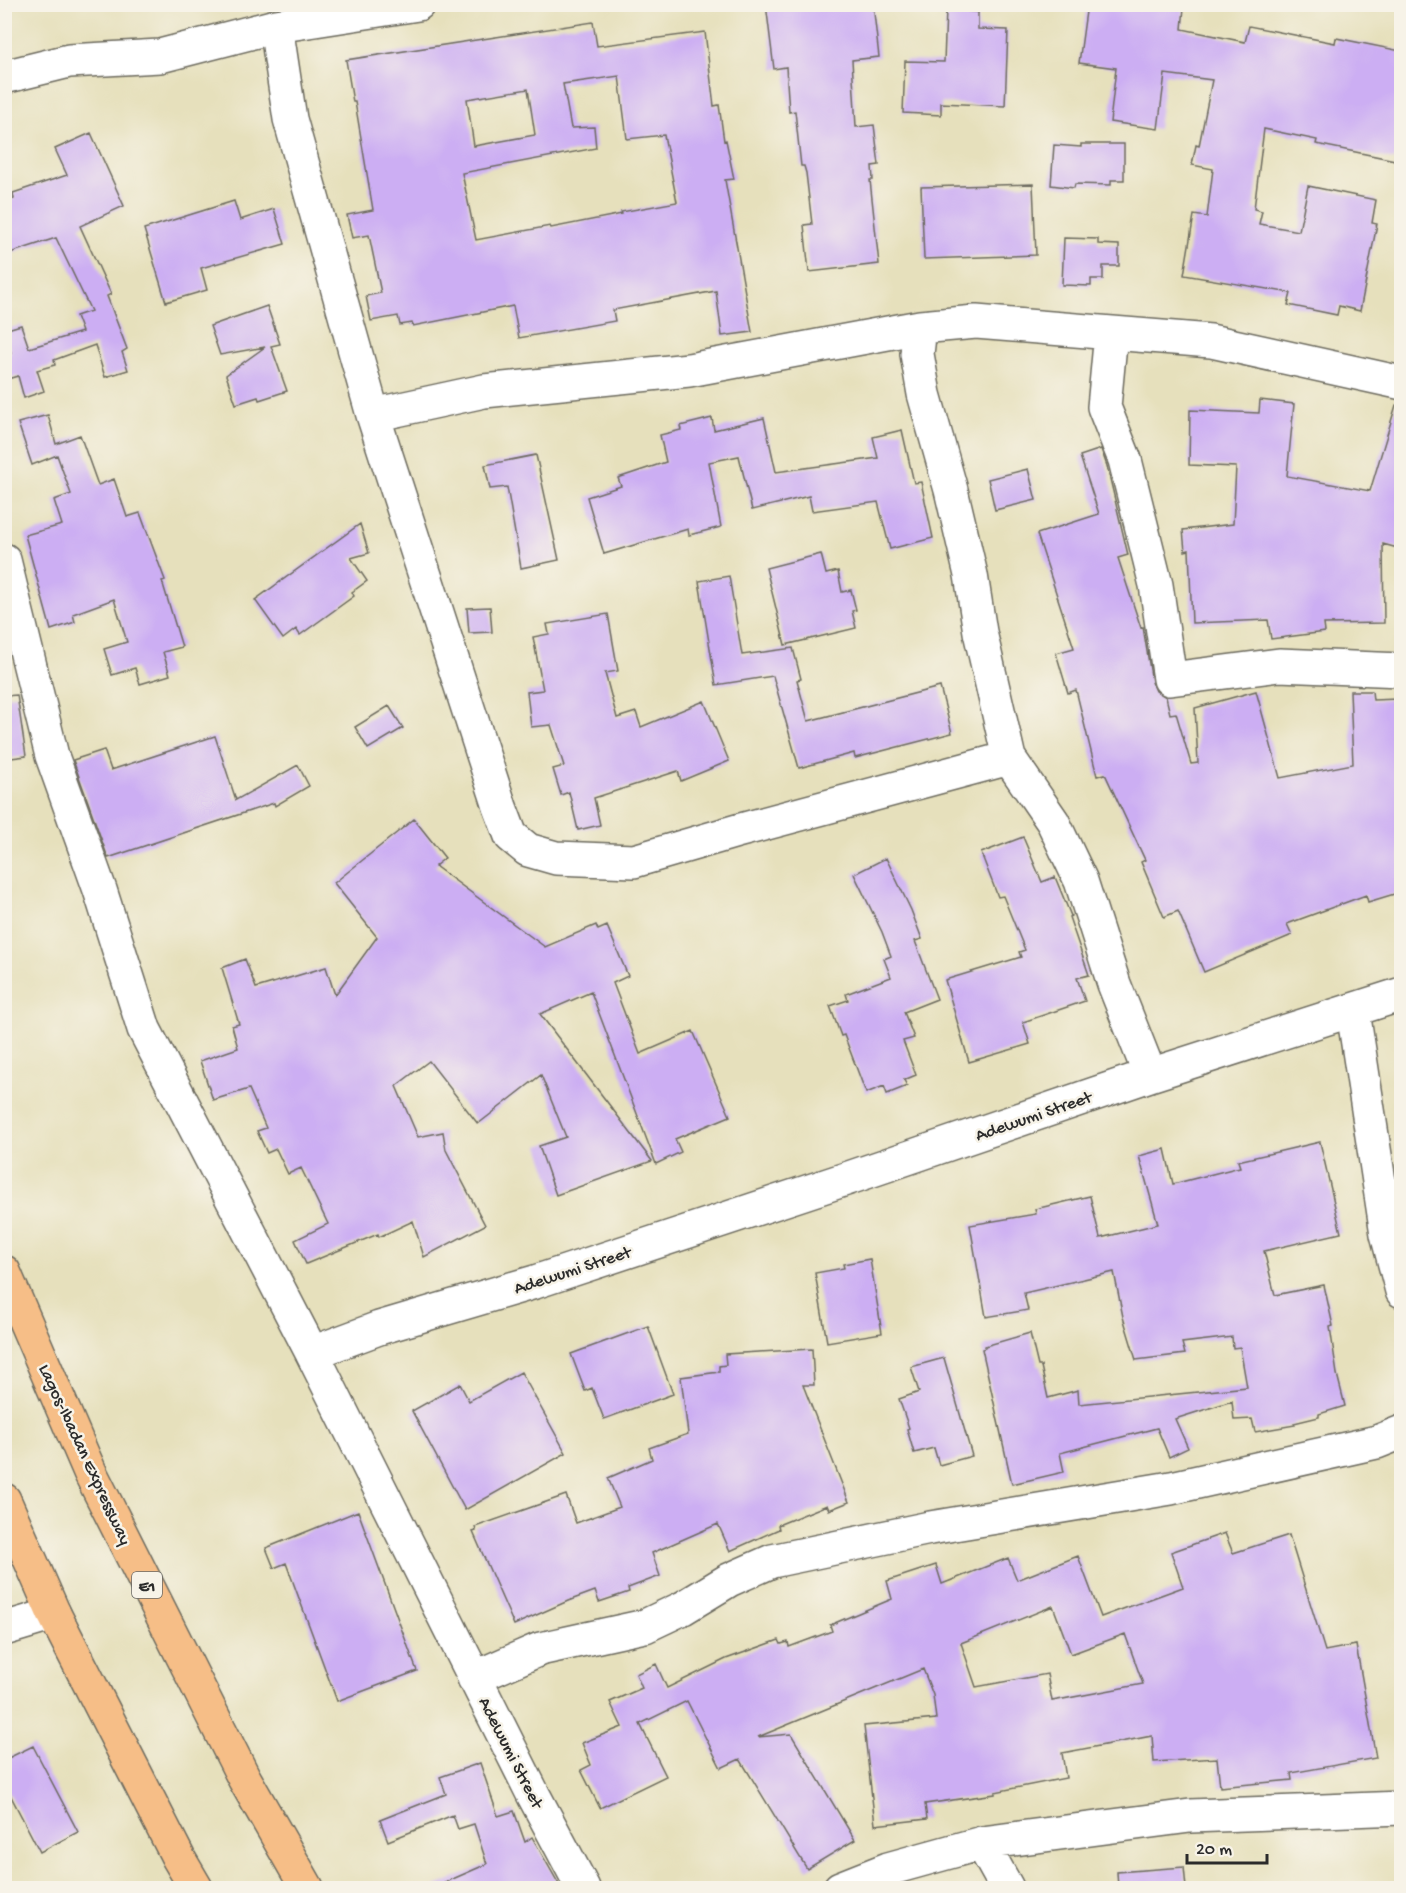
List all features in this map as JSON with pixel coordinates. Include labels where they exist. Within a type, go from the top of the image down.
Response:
[{"type":"highway","name":"Lagos-Ibadan Expressway","points":[[4,1272],[90,1472],[244,1778],[307,1888]]},
{"type":"highway","points":[[4,1500],[54,1614],[196,1888]]},
{"type":"street","points":[[4,77],[69,62],[160,56],[276,26],[418,4]]},
{"type":"street","points":[[276,26],[290,119],[373,415],[500,807],[512,836],[528,850],[556,858],[634,861],[1009,758]]},
{"type":"street","points":[[373,415],[484,391],[689,370],[920,327],[976,322],[1211,341],[1401,383]]},
{"type":"street","points":[[920,327],[917,354],[924,394],[951,490],[971,575],[980,632],[1009,758],[1053,822],[1081,881],[1114,984],[1150,1075]]},
{"type":"street","points":[[1111,333],[1104,407],[1125,460],[1156,585],[1170,679],[1280,665],[1401,670]]},
{"type":"street","points":[[4,560],[52,756],[100,890],[144,1029],[312,1353]]},
{"type":"street","name":"Adewumi Street","points":[[583,1888],[474,1678],[312,1353],[379,1328],[535,1282],[835,1183],[1150,1075],[1401,994]]},
{"type":"street","points":[[1353,1011],[1387,1234],[1401,1291]]},
{"type":"street","points":[[474,1678],[540,1648],[645,1626],[683,1608],[729,1580],[772,1561],[930,1528],[1171,1488],[1377,1442],[1401,1432]]},
{"type":"street","points":[[4,1629],[54,1614]]},
{"type":"street","points":[[840,1888],[888,1869],[982,1843],[1190,1816],[1401,1808]]},
{"type":"street","points":[[982,1843],[1007,1888]]},
{"type":"building","points":[[766,4],[873,4],[879,57],[852,60],[856,127],[874,125],[879,165],[872,166],[873,180],[870,180],[879,264],[809,272],[804,225],[812,224],[806,173],[804,166],[801,166],[795,111],[789,112],[786,67],[774,69]]},
{"type":"building","points":[[1087,4],[1154,4],[1184,8],[1182,29],[1245,42],[1249,26],[1335,43],[1336,38],[1401,51],[1401,129],[1395,160],[1316,144],[1317,140],[1264,129],[1254,209],[1262,211],[1259,224],[1299,231],[1308,186],[1376,200],[1372,223],[1377,224],[1360,311],[1339,306],[1337,315],[1288,305],[1291,293],[1184,275],[1194,215],[1207,217],[1213,169],[1192,165],[1196,145],[1199,146],[1212,80],[1165,74],[1158,129],[1110,122],[1116,68],[1079,63]]},
{"type":"building","points":[[946,10],[978,12],[978,29],[1008,30],[1005,106],[941,103],[941,115],[903,113],[905,61],[944,62]]},
{"type":"building","points":[[593,22],[597,46],[705,32],[714,106],[719,105],[724,141],[726,140],[734,179],[725,180],[752,332],[722,336],[716,291],[613,310],[615,321],[519,338],[513,306],[413,326],[412,323],[400,325],[398,316],[371,321],[366,296],[381,293],[369,235],[352,238],[347,215],[373,210],[346,60]],"holes":[[[619,76],[627,139],[664,135],[677,202],[551,228],[550,226],[476,240],[462,173],[596,148],[594,127],[571,128],[563,84]],[[528,89],[535,135],[474,146],[467,99]]]},
{"type":"building","points":[[91,133],[124,206],[80,226],[111,294],[107,296],[127,349],[122,352],[128,370],[105,377],[95,345],[54,360],[55,365],[37,370],[44,391],[24,398],[18,376],[4,380],[4,355],[11,353],[4,330],[21,325],[29,348],[82,332],[76,316],[91,311],[56,238],[4,255],[4,202],[14,199],[13,193],[67,175],[55,149]]},
{"type":"building","points":[[1081,144],[1124,144],[1124,180],[1111,180],[1111,185],[1075,184],[1074,188],[1051,185],[1054,145],[1081,147]]},
{"type":"building","points":[[1033,184],[1036,255],[924,259],[921,187]]},
{"type":"building","points":[[234,201],[240,220],[274,209],[285,244],[201,268],[207,290],[166,302],[144,229]]},
{"type":"building","points":[[1064,238],[1098,239],[1098,244],[1119,245],[1119,266],[1103,266],[1103,279],[1091,279],[1091,286],[1062,285]]},
{"type":"building","points":[[267,306],[280,344],[271,346],[287,391],[259,400],[258,397],[236,404],[226,375],[265,347],[220,355],[210,326]]},
{"type":"building","points":[[1260,400],[1294,404],[1287,476],[1370,491],[1396,405],[1401,406],[1401,549],[1383,544],[1384,623],[1324,624],[1325,632],[1271,639],[1268,620],[1192,623],[1189,550],[1185,551],[1183,530],[1233,524],[1236,467],[1189,465],[1190,410],[1259,413]]},
{"type":"building","points":[[48,415],[56,444],[80,435],[98,485],[114,479],[127,517],[140,513],[165,580],[162,581],[182,647],[163,652],[170,675],[140,684],[135,668],[112,675],[104,649],[127,642],[114,599],[73,614],[75,622],[51,630],[25,535],[62,525],[54,500],[71,494],[57,455],[32,465],[18,423]]},
{"type":"building","points":[[712,418],[714,430],[764,418],[776,472],[878,458],[873,437],[902,430],[914,483],[921,482],[933,538],[890,549],[878,502],[812,511],[809,496],[752,510],[739,456],[709,462],[721,527],[689,535],[688,529],[604,554],[587,497],[621,486],[618,478],[666,462],[660,435],[681,430],[680,426]]},
{"type":"building","points":[[1101,449],[1128,555],[1118,558],[1141,628],[1143,627],[1152,682],[1156,691],[1166,697],[1170,714],[1176,713],[1191,764],[1198,763],[1195,708],[1256,691],[1280,778],[1353,764],[1350,691],[1372,691],[1373,700],[1398,699],[1401,892],[1368,902],[1366,895],[1287,924],[1292,935],[1204,972],[1178,911],[1164,917],[1141,862],[1145,860],[1105,774],[1097,776],[1076,690],[1068,693],[1056,653],[1074,648],[1037,534],[1099,514],[1080,456]]},
{"type":"building","points":[[536,455],[559,560],[521,568],[507,487],[490,489],[485,465]]},
{"type":"building","points":[[1028,469],[1036,500],[995,510],[988,479]]},
{"type":"building","points":[[360,524],[369,553],[351,558],[367,581],[352,592],[354,596],[300,635],[296,629],[283,639],[255,600]]},
{"type":"building","points":[[821,554],[826,574],[838,571],[842,592],[851,590],[856,610],[852,611],[856,628],[785,645],[766,568]]},
{"type":"building","points":[[729,576],[742,655],[793,648],[801,679],[797,680],[808,721],[940,687],[952,733],[855,758],[854,753],[799,768],[773,676],[716,685],[699,581]]},
{"type":"building","points":[[490,607],[492,632],[469,633],[467,608]]},
{"type":"building","points":[[608,614],[618,671],[605,673],[617,718],[636,712],[641,727],[704,701],[729,761],[681,781],[678,771],[594,798],[600,825],[578,830],[569,792],[561,795],[553,769],[564,766],[551,725],[531,727],[527,692],[543,690],[533,637],[549,634],[547,624]]},
{"type":"building","points":[[17,695],[26,756],[4,759],[4,696]]},
{"type":"building","points":[[389,706],[403,728],[368,749],[355,727]]},
{"type":"building","points":[[215,736],[236,800],[298,765],[309,786],[275,806],[274,803],[108,858],[73,760],[104,750],[111,770]]},
{"type":"building","points":[[414,819],[445,858],[435,866],[545,947],[596,925],[598,930],[607,926],[628,976],[613,983],[640,1054],[693,1031],[730,1116],[675,1139],[681,1152],[656,1164],[591,992],[540,1014],[652,1161],[556,1195],[539,1146],[566,1137],[541,1075],[478,1124],[429,1061],[396,1086],[418,1137],[443,1132],[446,1150],[485,1225],[424,1257],[413,1221],[379,1237],[378,1234],[306,1264],[295,1240],[328,1224],[301,1168],[288,1174],[276,1149],[267,1153],[257,1131],[266,1128],[249,1089],[213,1100],[200,1061],[238,1048],[232,1026],[239,1024],[222,968],[245,959],[256,988],[326,967],[335,995],[377,937],[334,883]]},
{"type":"building","points":[[1023,837],[1042,882],[1055,877],[1071,916],[1069,917],[1089,975],[1077,978],[1085,1001],[1023,1022],[1030,1044],[969,1062],[945,980],[1021,957],[1019,952],[1025,950],[1003,896],[998,897],[981,853]]},
{"type":"building","points":[[886,858],[922,939],[915,941],[937,999],[904,1012],[914,1038],[903,1041],[916,1075],[904,1080],[907,1086],[887,1094],[884,1086],[866,1093],[844,1035],[841,1036],[830,1006],[848,1000],[846,994],[891,977],[884,959],[891,956],[854,874]]},
{"type":"building","points":[[1320,1142],[1341,1233],[1264,1251],[1275,1295],[1324,1285],[1333,1326],[1330,1327],[1337,1374],[1345,1406],[1319,1414],[1319,1417],[1294,1423],[1295,1425],[1255,1432],[1252,1419],[1234,1420],[1232,1401],[1175,1419],[1188,1448],[1169,1457],[1157,1428],[1060,1453],[1064,1472],[1012,1484],[982,1349],[985,1346],[1030,1333],[1048,1398],[1078,1390],[1079,1404],[1247,1387],[1240,1347],[1233,1348],[1232,1337],[1182,1343],[1185,1354],[1136,1360],[1123,1317],[1114,1272],[1024,1293],[1028,1310],[986,1317],[970,1225],[1036,1214],[1035,1209],[1090,1196],[1100,1238],[1158,1224],[1139,1156],[1165,1149],[1173,1184],[1240,1167],[1238,1161]]},
{"type":"building","points":[[870,1259],[882,1333],[827,1342],[815,1273],[844,1268],[843,1264]]},
{"type":"building","points":[[648,1326],[673,1394],[604,1419],[592,1388],[585,1391],[571,1354]]},
{"type":"building","points":[[812,1349],[814,1385],[803,1385],[849,1502],[829,1510],[827,1505],[778,1525],[779,1529],[730,1551],[718,1524],[652,1553],[660,1576],[628,1588],[629,1592],[599,1602],[595,1591],[514,1625],[473,1532],[476,1531],[475,1527],[566,1495],[576,1523],[620,1507],[608,1478],[652,1459],[649,1448],[688,1434],[681,1377],[719,1372],[719,1366],[726,1365],[725,1354]]},
{"type":"building","points":[[944,1358],[972,1456],[939,1465],[934,1448],[914,1453],[907,1429],[909,1428],[899,1399],[919,1392],[911,1367]]},
{"type":"building","points":[[521,1372],[566,1453],[465,1510],[412,1411],[460,1384],[469,1401]]},
{"type":"building","points":[[358,1511],[417,1671],[337,1701],[286,1563],[274,1568],[266,1548]]},
{"type":"building","points":[[1225,1533],[1233,1553],[1289,1535],[1325,1651],[1356,1645],[1376,1758],[1291,1773],[1292,1780],[1220,1787],[1217,1758],[1154,1762],[1152,1736],[1062,1753],[1066,1778],[995,1792],[995,1794],[925,1804],[927,1819],[875,1825],[864,1726],[936,1719],[933,1695],[923,1669],[758,1737],[791,1734],[855,1840],[807,1869],[740,1759],[721,1768],[687,1701],[640,1724],[666,1776],[600,1808],[581,1770],[591,1765],[582,1743],[622,1727],[610,1702],[642,1688],[636,1674],[656,1664],[667,1688],[726,1659],[779,1640],[781,1644],[788,1642],[789,1647],[832,1631],[830,1625],[892,1599],[887,1581],[936,1565],[942,1584],[1008,1558],[1017,1580],[1078,1556],[1101,1617],[1183,1587],[1171,1552]],"holes":[[[1053,1606],[1071,1654],[1125,1634],[1143,1684],[1052,1701],[1047,1674],[976,1687],[961,1643]]]},
{"type":"building","points":[[33,1746],[78,1832],[40,1852],[4,1783],[4,1760]]},
{"type":"building","points":[[480,1763],[498,1816],[514,1811],[525,1842],[532,1837],[561,1888],[432,1888],[487,1864],[474,1824],[458,1829],[453,1815],[388,1841],[380,1820],[446,1794],[440,1777]]},
{"type":"building","points":[[1184,1867],[1186,1888],[1118,1888],[1117,1872]]}]
